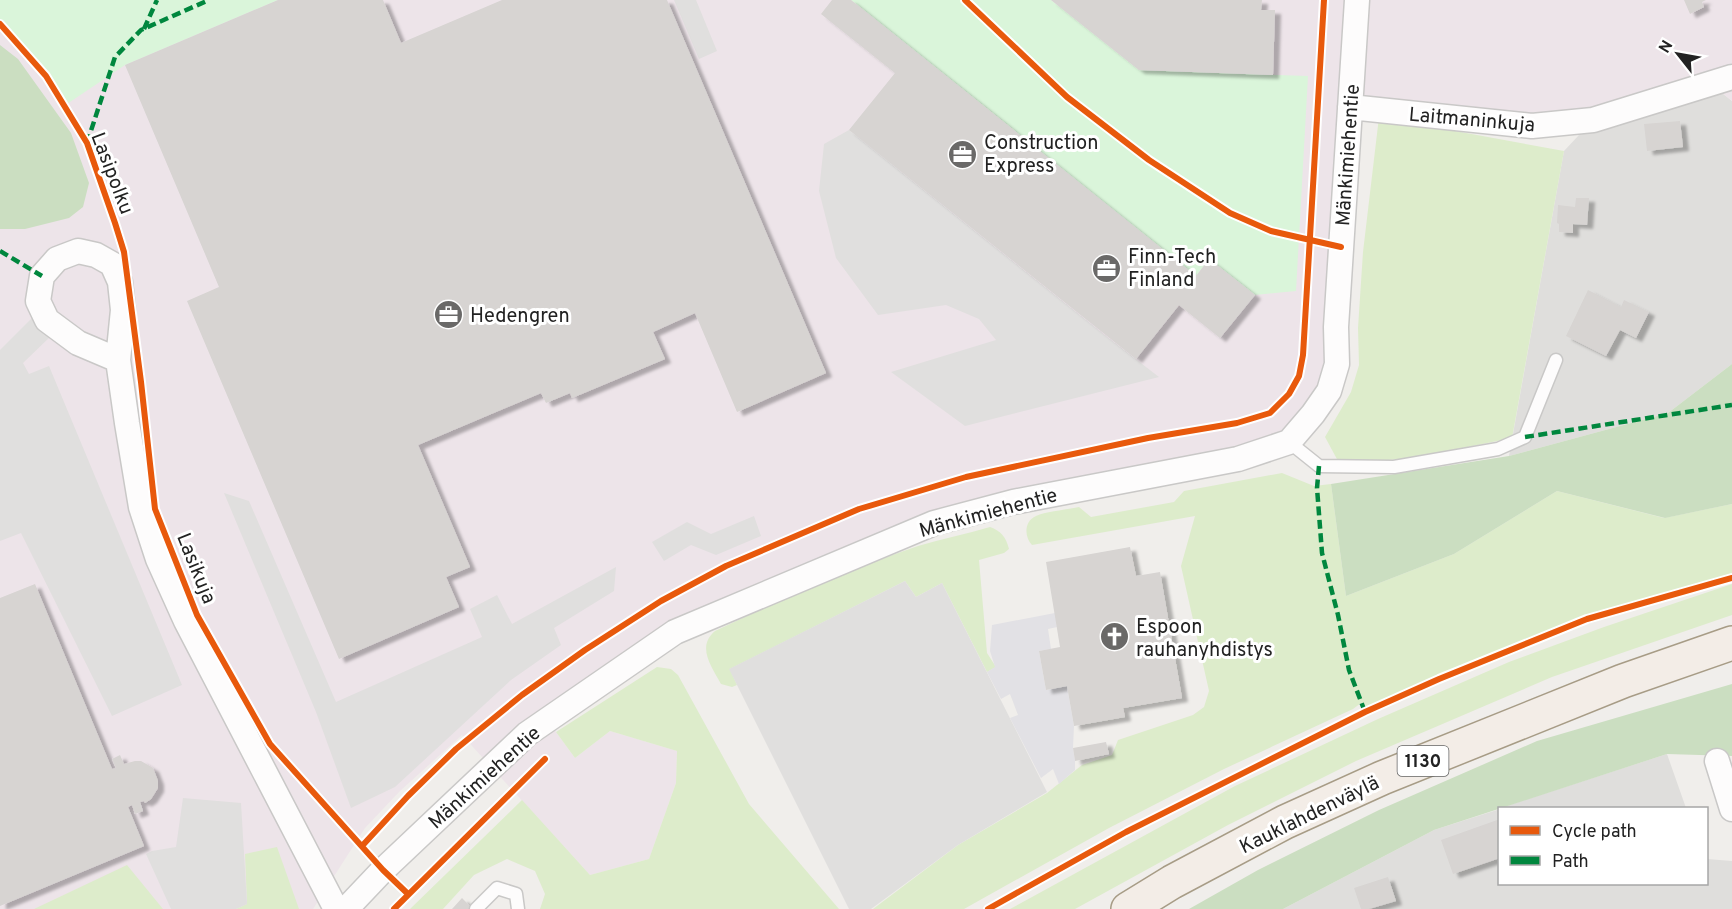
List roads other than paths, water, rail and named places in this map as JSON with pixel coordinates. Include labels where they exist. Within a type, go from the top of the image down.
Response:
[{"type":"main road","name":"Kauklahdenväylä","points":[[1128,909],[1172,882],[1285,822],[1382,778],[1623,681],[1732,643]]},
{"type":"street","name":"Mänkimiehentie","points":[[346,909],[383,870],[527,734],[675,632],[934,523],[1013,502],[1238,459],[1288,442],[1313,414],[1329,391],[1337,364],[1336,327],[1357,0]]},
{"type":"street","name":"Laitmaninkuja","points":[[1350,107],[1532,126],[1593,120],[1732,77]]},
{"type":"street","name":"Lasikuja","points":[[118,360],[78,343],[47,320],[38,301],[42,276],[57,259],[78,251],[96,255],[112,264],[120,282],[123,310],[118,360],[141,507],[158,559],[191,631],[336,909]]},
{"type":"street","points":[[1717,761],[1732,809]]},
{"type":"lane","points":[[1288,442],[1320,466],[1394,467],[1498,449],[1525,436],[1556,360]]},
{"type":"lane","points":[[476,909],[497,888],[516,894],[519,909]]},
{"type":"place","name":"Construction Express","points":[[963,154]]},
{"type":"place","name":"Finn-Tech Finland","points":[[1107,268]]},
{"type":"place","name":"Hedengren","points":[[449,315]]},
{"type":"place","name":"Espoon rauhanyhdistys","points":[[1115,637]]}]
